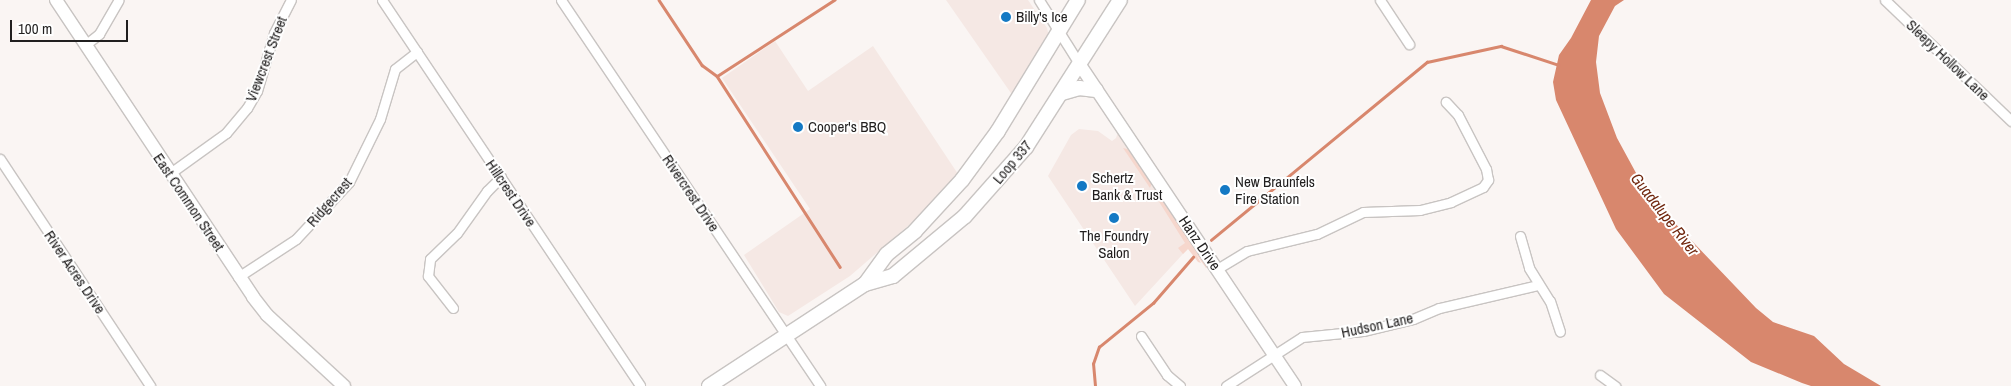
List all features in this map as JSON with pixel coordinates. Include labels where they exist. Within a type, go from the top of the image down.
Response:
[{"type":"main road","name":"East Common Street","points":[[56,0],[169,174],[266,315],[344,386]]},
{"type":"main road","name":"Loop 337","points":[[865,284],[887,254],[915,231],[962,180],[998,131],[1078,0]]},
{"type":"main road","name":"Loop 337","points":[[709,386],[865,284],[893,276],[965,216],[1026,147],[1062,94],[1120,0]]},
{"type":"main road","name":"Hanz Drive","points":[[1080,65],[1294,386]]},
{"type":"main road","points":[[1062,94],[1079,88],[1096,90]]},
{"type":"street","points":[[85,45],[99,34],[119,0]]},
{"type":"street","name":"Viewcrest Street","points":[[169,174],[226,133],[248,108],[257,91],[274,33],[291,0]]},
{"type":"street","name":"Hillcrest Drive","points":[[382,0],[640,386]]},
{"type":"street","name":"Rivercrest Drive","points":[[562,0],[820,386]]},
{"type":"street","name":"Hanz Drive","points":[[1039,0],[1080,65]]},
{"type":"street","points":[[1380,0],[1409,44]]},
{"type":"street","name":"Sleepy Hollow Lane","points":[[1885,0],[2011,121]]},
{"type":"street","name":"Ridgecrest","points":[[238,276],[296,238],[334,201],[350,182],[380,119],[395,69],[417,52]]},
{"type":"street","points":[[1217,269],[1247,251],[1317,234],[1363,212],[1420,210],[1451,202],[1483,186],[1488,180],[1486,169],[1458,115],[1446,102]]},
{"type":"street","name":"River Acres Drive","points":[[0,159],[150,386]]},
{"type":"street","points":[[453,308],[428,276],[430,259],[457,233],[487,191],[501,178]]},
{"type":"street","points":[[1520,236],[1528,268],[1550,301],[1560,331]]},
{"type":"street","name":"Hudson Lane","points":[[1226,386],[1302,337],[1363,331],[1413,319],[1439,308],[1538,285]]},
{"type":"street","points":[[1141,336],[1167,375],[1180,386]]},
{"type":"street","points":[[1600,375],[1615,386]]},
{"type":"shaded area","points":[[946,0],[1028,0],[1047,28],[1049,37],[1013,96]]},
{"type":"shaded area","points":[[775,41],[808,91],[873,46],[958,174],[916,219],[850,276],[788,316],[779,312],[744,255],[810,209],[722,78]]},
{"type":"shaded area","points":[[1079,129],[1098,131],[1112,141],[1116,138],[1118,132],[1194,242],[1135,306],[1048,176],[1071,135]]},
{"type":"shaded area","points":[[1123,148],[1131,150],[1152,183],[1150,188]]},
{"type":"shaded area","points":[[1156,197],[1162,197],[1209,265],[1206,268],[1196,254],[1201,263],[1198,262],[1188,249],[1183,254],[1178,248],[1185,243]]},
{"type":"water","name":"Guadalupe River","points":[[1591,0],[1624,0],[1615,6],[1599,36],[1596,62],[1600,93],[1617,138],[1648,195],[1756,308],[1773,322],[1814,336],[1844,364],[1881,386],[1811,386],[1751,362],[1664,294],[1616,229],[1556,100],[1553,82],[1559,55],[1571,38]]},
{"type":"waterway","points":[[659,0],[702,65],[717,76],[834,0]]},
{"type":"waterway","points":[[1211,240],[1427,62],[1501,46],[1559,65]]},
{"type":"waterway","points":[[717,76],[840,267]]},
{"type":"waterway","points":[[1095,386],[1093,364],[1099,347],[1153,303],[1193,257]]},
{"type":"place","name":"Billy's Ice","points":[[1006,17]]},
{"type":"place","name":"Cooper's BBQ","points":[[798,127]]},
{"type":"place","name":"Schertz Bank & Trust","points":[[1082,186]]},
{"type":"place","name":"New Braunfels Fire Station","points":[[1225,190]]},
{"type":"place","name":"The Foundry Salon","points":[[1114,218]]}]
